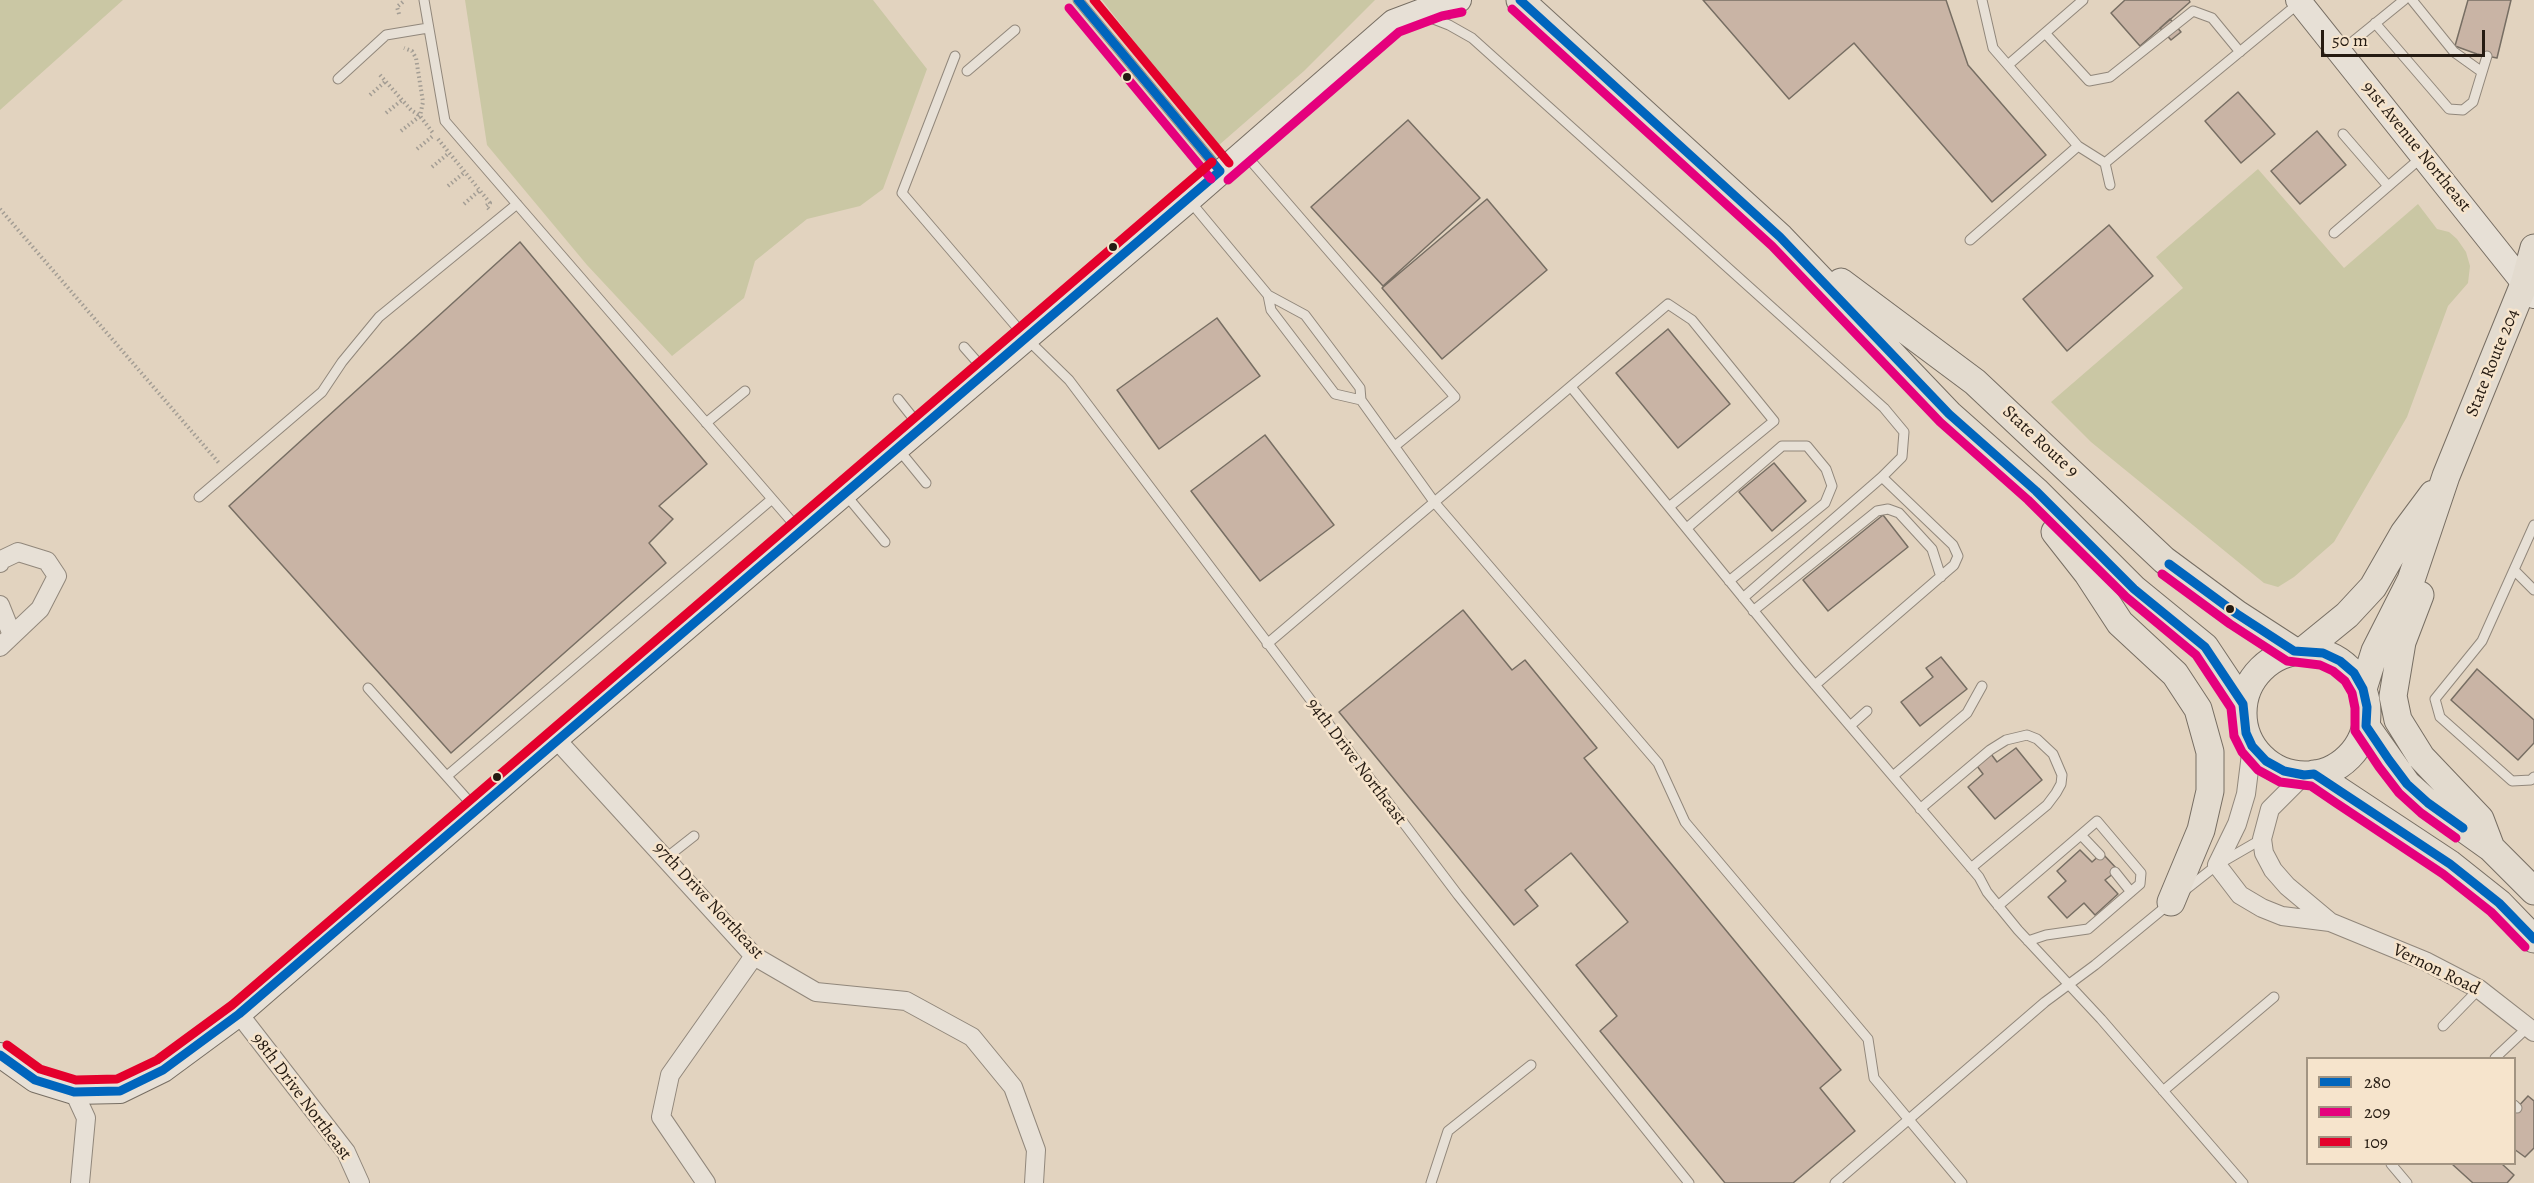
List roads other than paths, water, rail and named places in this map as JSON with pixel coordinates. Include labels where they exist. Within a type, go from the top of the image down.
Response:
[{"type":"main road","name":"State Route 9","points":[[1521,0],[1780,237],[1949,414],[2007,465],[2134,589],[2205,647],[2243,704]]},
{"type":"main road","name":"State Route 9","points":[[1780,237],[1975,382],[2164,560],[2237,614],[2299,651]]},
{"type":"main road","name":"State Route 204","points":[[2363,689],[2375,651],[2410,580],[2446,476],[2529,290],[2534,248]]},
{"type":"main road","points":[[2007,465],[2047,522],[2088,574],[2120,623],[2175,674],[2198,709],[2210,752],[2210,791],[2200,831],[2171,902]]},
{"type":"main road","name":"State Route 204","points":[[2299,651],[2347,615],[2373,587],[2404,533],[2446,476]]},
{"type":"main road","points":[[2446,476],[2440,546],[2402,642],[2392,696],[2398,720],[2421,757],[2480,819],[2491,848]]},
{"type":"main road","points":[[2299,651],[2323,653],[2340,661],[2354,673],[2363,689],[2367,708],[2366,726],[2353,753],[2328,771],[2309,775],[2283,771],[2266,761],[2252,746],[2246,733],[2243,704],[2249,686],[2260,670],[2276,658],[2299,651]]},
{"type":"main road","points":[[2366,726],[2407,784],[2428,803],[2491,848],[2534,891]]},
{"type":"main road","points":[[2309,775],[2450,864],[2499,903],[2534,939]]},
{"type":"street","points":[[0,1055],[35,1080],[74,1092],[120,1091],[163,1070],[239,1014],[556,739],[1189,200],[1397,11],[1458,0]]},
{"type":"street","name":"91st Avenue Northeast","points":[[2305,5],[2529,290]]},
{"type":"street","points":[[0,563],[1,560],[18,552],[47,561],[57,576],[40,609],[6,641]]},
{"type":"street","points":[[0,605],[6,641]]},
{"type":"street","name":"97th Drive Northeast","points":[[556,739],[754,956],[816,992],[906,1000],[972,1037],[1013,1087],[1036,1150],[1034,1183]]},
{"type":"street","points":[[2217,865],[2237,824],[2246,794],[2252,746]]},
{"type":"street","points":[[2262,839],[2270,809],[2309,775]]},
{"type":"street","name":"Vernon Road","points":[[2262,839],[2264,853],[2274,872],[2330,922]]},
{"type":"street","name":"Vernon Road","points":[[2217,865],[2240,895],[2262,908],[2282,916],[2330,922],[2425,961],[2480,989],[2531,1030]]},
{"type":"street","points":[[706,1183],[661,1117],[670,1075],[754,956]]},
{"type":"street","name":"98th Drive Northeast","points":[[239,1014],[346,1152],[360,1183]]},
{"type":"street","points":[[74,1092],[86,1118],[80,1183]]},
{"type":"lane","points":[[424,0],[445,121],[800,531]]},
{"type":"lane","points":[[1078,0],[1220,171]]},
{"type":"lane","points":[[1982,0],[1993,48],[2078,146],[2105,163],[2110,185]]},
{"type":"lane","points":[[2008,64],[2083,0]]},
{"type":"lane","points":[[2340,52],[2404,0]]},
{"type":"lane","points":[[2412,0],[2454,52],[2482,72]]},
{"type":"lane","points":[[2105,163],[2240,52],[2305,5]]},
{"type":"lane","points":[[1397,11],[1431,18],[1472,38],[1884,408],[1904,432],[1902,457],[1743,598]]},
{"type":"lane","points":[[2045,33],[2089,81],[2110,77],[2193,11],[2212,18],[2240,52]]},
{"type":"lane","points":[[2375,23],[2449,109],[2463,110],[2474,102],[2487,56]]},
{"type":"lane","points":[[338,79],[386,36],[428,28]]},
{"type":"lane","points":[[967,71],[1015,30]]},
{"type":"lane","name":"94th Drive Northeast","points":[[955,56],[902,193],[1027,339],[1069,380],[1458,895],[1689,1183]]},
{"type":"lane","points":[[2343,134],[2388,186]]},
{"type":"lane","points":[[1970,240],[2078,146]]},
{"type":"lane","points":[[1243,151],[1455,397],[1395,446]]},
{"type":"lane","points":[[2334,233],[2424,156]]},
{"type":"lane","points":[[1189,200],[1268,295],[1305,315],[1360,388],[1361,400],[1435,503],[1658,763],[1685,822],[1868,1039],[1874,1078],[1962,1183]]},
{"type":"lane","points":[[199,497],[322,393],[342,362],[380,317],[517,204]]},
{"type":"lane","points":[[1268,295],[1272,310],[1335,394],[1361,400]]},
{"type":"lane","points":[[1267,644],[1668,304],[1692,320],[1774,421],[1669,507]]},
{"type":"lane","points":[[964,346],[986,372]]},
{"type":"lane","points":[[1571,387],[1753,611],[1971,868],[1998,906],[2068,986],[2101,1019],[2243,1183]]},
{"type":"lane","points":[[706,423],[745,391]]},
{"type":"lane","points":[[898,399],[921,428]]},
{"type":"lane","points":[[1687,528],[1782,446],[1807,446],[1826,469],[1832,486],[1825,503],[1729,581]]},
{"type":"lane","points":[[897,448],[926,483]]},
{"type":"lane","points":[[1815,685],[1941,577],[1954,565],[1958,556],[1953,545],[1882,477]]},
{"type":"lane","points":[[844,493],[885,542]]},
{"type":"lane","points":[[447,776],[772,499]]},
{"type":"lane","points":[[1753,611],[1877,511],[1888,509],[1899,513],[1932,549],[1941,577]]},
{"type":"lane","points":[[2534,525],[2482,641],[2435,699],[2440,717],[2512,781],[2531,780],[2534,777]]},
{"type":"lane","points":[[2514,570],[2534,590]]},
{"type":"lane","points":[[1893,776],[1967,713],[1982,686]]},
{"type":"lane","points":[[368,688],[476,809]]},
{"type":"lane","points":[[1850,726],[1867,711]]},
{"type":"lane","points":[[1920,809],[1990,750],[2007,740],[2027,735],[2037,739],[2053,754],[2062,775],[2061,784],[2056,793],[2047,805],[1971,868]]},
{"type":"lane","points":[[1998,906],[2097,821],[2141,873],[2140,884],[2088,929],[2046,935],[2028,941]]},
{"type":"lane","points":[[2081,834],[2100,855]]},
{"type":"lane","points":[[666,858],[694,836]]},
{"type":"lane","points":[[1835,1183],[2045,1002],[2068,986],[2217,865],[2262,839]]},
{"type":"lane","points":[[2115,872],[2131,892]]},
{"type":"lane","points":[[2444,1026],[2480,989]]},
{"type":"lane","points":[[2163,1091],[2274,997]]},
{"type":"lane","points":[[2497,1057],[2531,1030]]},
{"type":"lane","points":[[1431,1183],[1430,1180],[1448,1131],[1531,1065]]},
{"type":"lane","points":[[2392,1165],[2407,1183]]}]
